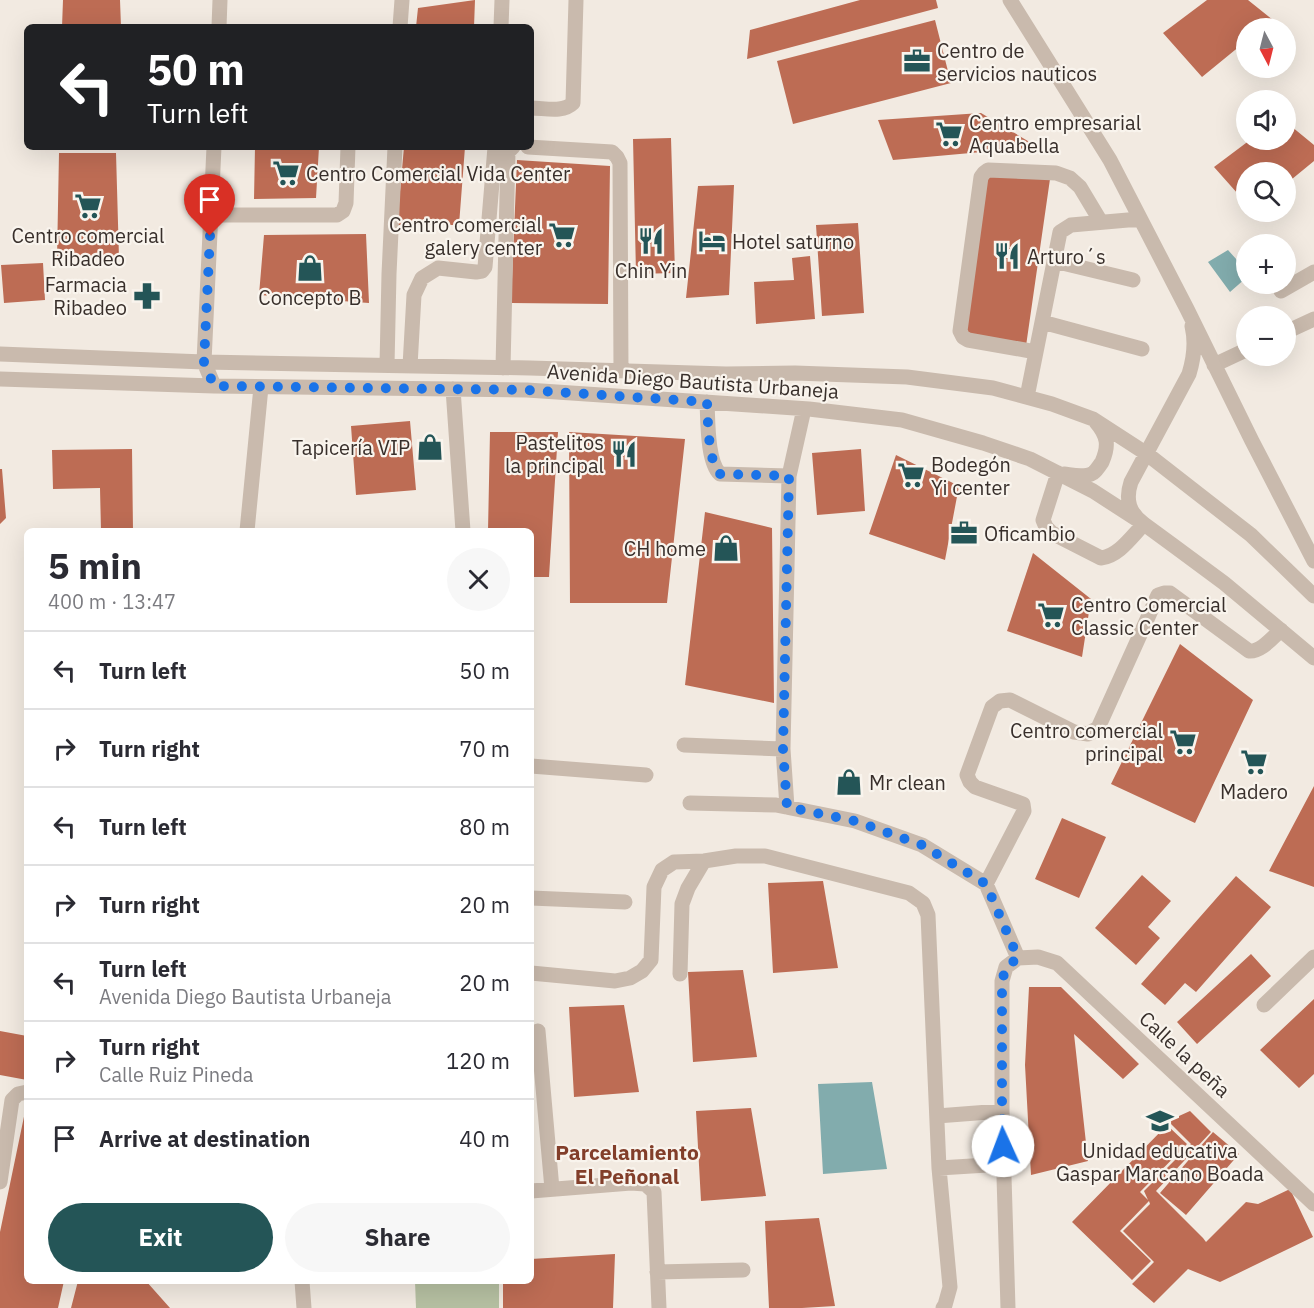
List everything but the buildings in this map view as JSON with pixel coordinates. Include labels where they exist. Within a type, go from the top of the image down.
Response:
[{"type":"street","points":[[219,24],[220,0]]},
{"type":"street","points":[[400,24],[402,0]]},
{"type":"street","points":[[501,24],[502,0]]},
{"type":"street","points":[[534,108],[563,109],[573,103],[576,0]]},
{"type":"street","points":[[1010,0],[1110,160],[1314,561]]},
{"type":"street","points":[[534,147],[612,152],[620,163],[621,371]]},
{"type":"street","points":[[214,150],[204,362],[214,386]]},
{"type":"street","points":[[211,214],[337,215],[343,211],[346,203],[348,150]]},
{"type":"street","points":[[387,365],[395,150]]},
{"type":"street","points":[[410,366],[414,295],[422,278],[438,268],[476,272],[482,271],[485,267],[495,150]]},
{"type":"street","points":[[503,368],[508,152],[510,150]]},
{"type":"street","points":[[1036,352],[968,340],[960,331],[981,177],[988,170],[1056,173],[1070,178],[1080,187],[1101,222]]},
{"type":"street","points":[[1027,397],[1060,232],[1071,225],[1141,220]]},
{"type":"street","points":[[1054,261],[1133,280]]},
{"type":"street","points":[[1296,282],[1314,272]]},
{"type":"street","points":[[1093,419],[1103,430],[1106,438],[1106,451],[1100,465],[1093,473],[1077,476],[1058,473],[1043,520],[1052,533],[1101,558],[1114,554],[1144,524],[1133,516],[1128,492],[1193,362],[1194,334],[1187,309]]},
{"type":"street","points":[[1296,327],[1314,319]]},
{"type":"street","points":[[1042,322],[1142,349]]},
{"type":"street","name":"Avenida Diego Bautista Urbaneja","points":[[0,354],[204,362],[726,374],[795,373],[907,377],[993,388],[1052,404],[1093,419],[1147,454],[1251,535],[1314,596]]},
{"type":"street","points":[[1214,365],[1236,355]]},
{"type":"street","name":"Avenida Diego Bautista Urbaneja","points":[[0,379],[261,387],[526,390],[804,409],[902,420],[1030,459],[1093,491],[1144,524],[1224,583],[1314,658]]},
{"type":"street","points":[[247,528],[261,387]]},
{"type":"street","points":[[453,389],[463,528]]},
{"type":"street","points":[[707,402],[708,433],[715,470],[720,474],[789,476]]},
{"type":"street","points":[[787,807],[783,749],[789,476],[804,409]]},
{"type":"street","points":[[986,884],[1024,811],[1023,804],[975,787],[967,775],[992,707],[1010,700],[1074,732],[1088,734],[1098,728],[1158,595],[1164,593],[1170,593],[1249,651],[1254,652],[1259,649],[1281,630]]},
{"type":"street","points":[[684,745],[783,749]]},
{"type":"street","points":[[534,766],[646,775]]},
{"type":"street","points":[[690,803],[776,805],[855,821],[922,845],[986,884],[1018,958],[1006,967],[1002,981],[1002,1111],[1008,1308]]},
{"type":"street","points":[[534,973],[615,981],[630,978],[642,971],[651,960],[654,887],[662,870],[674,862],[704,861],[736,856],[765,856],[909,893],[923,903],[928,915],[939,1168],[950,1287],[943,1308]]},
{"type":"street","points":[[680,974],[682,904],[688,888],[704,861]]},
{"type":"street","points":[[534,898],[625,902]]},
{"type":"street","name":"Calle la peña","points":[[1018,958],[1038,957],[1057,963],[1314,1204]]},
{"type":"street","points":[[1264,1005],[1314,957]]},
{"type":"street","points":[[538,1031],[552,1189]]},
{"type":"street","points":[[0,1182],[12,1100],[18,1094],[24,1093]]},
{"type":"street","points":[[937,1116],[1002,1111]]},
{"type":"street","points":[[939,1168],[1004,1164]]},
{"type":"street","points":[[534,1191],[631,1183],[645,1184],[654,1192],[659,1308]]},
{"type":"street","points":[[657,1272],[743,1270]]},
{"type":"street","points":[[302,1284],[304,1308]]},
{"type":"green space","points":[[415,1284],[499,1284],[499,1308],[416,1308]]},
{"type":"water","points":[[1228,250],[1236,259],[1236,287],[1230,292],[1208,262]]},
{"type":"water","points":[[872,1082],[887,1169],[823,1174],[818,1084]]},
{"type":"place","name":"Centro de servicios nauticos","points":[[917,61]]},
{"type":"place","name":"Centro empresarial Aquabella","points":[[949,134]]},
{"type":"place","name":"Centro Comercial Vida Center","points":[[286,173]]},
{"type":"place","name":"Centro comercial Ribadeo","points":[[88,206]]},
{"type":"place","name":"Centro comercial galery center","points":[[562,235]]},
{"type":"place","name":"Chin Yin","points":[[651,241]]},
{"type":"place","name":"Hotel saturno","points":[[712,241]]},
{"type":"place","name":"Arturo´s","points":[[1007,256]]},
{"type":"place","name":"Concepto B","points":[[310,268]]},
{"type":"place","name":"Farmacia Ribadeo","points":[[147,296]]},
{"type":"place","name":"Tapicería VIP","points":[[430,447]]},
{"type":"place","name":"Pastelitos la principal","points":[[624,454]]},
{"type":"place","name":"Bodegón Yi center","points":[[911,475]]},
{"type":"place","name":"Oficambio","points":[[964,533]]},
{"type":"place","name":"CH home","points":[[726,548]]},
{"type":"place","name":"Centro Comercial Classic Center","points":[[1051,615]]},
{"type":"place","name":"Centro comercial principal","points":[[1183,742]]},
{"type":"place","name":"Madero","points":[[1254,762]]},
{"type":"place","name":"Mr clean","points":[[849,782]]},
{"type":"place","name":"Unidad educativa Gaspar Marcano Boada","points":[[1160,1121]]},
{"type":"district","name":"Parcelamiento El Peñonal","points":[[627,1164]]},
{"type":"route","points":[[210,236],[204,362],[214,386],[526,390],[707,402],[708,433],[715,470],[720,474],[789,476],[783,749],[787,807],[855,821],[922,845],[986,884],[1018,958],[1006,967],[1002,981],[1003,1146]]}]
